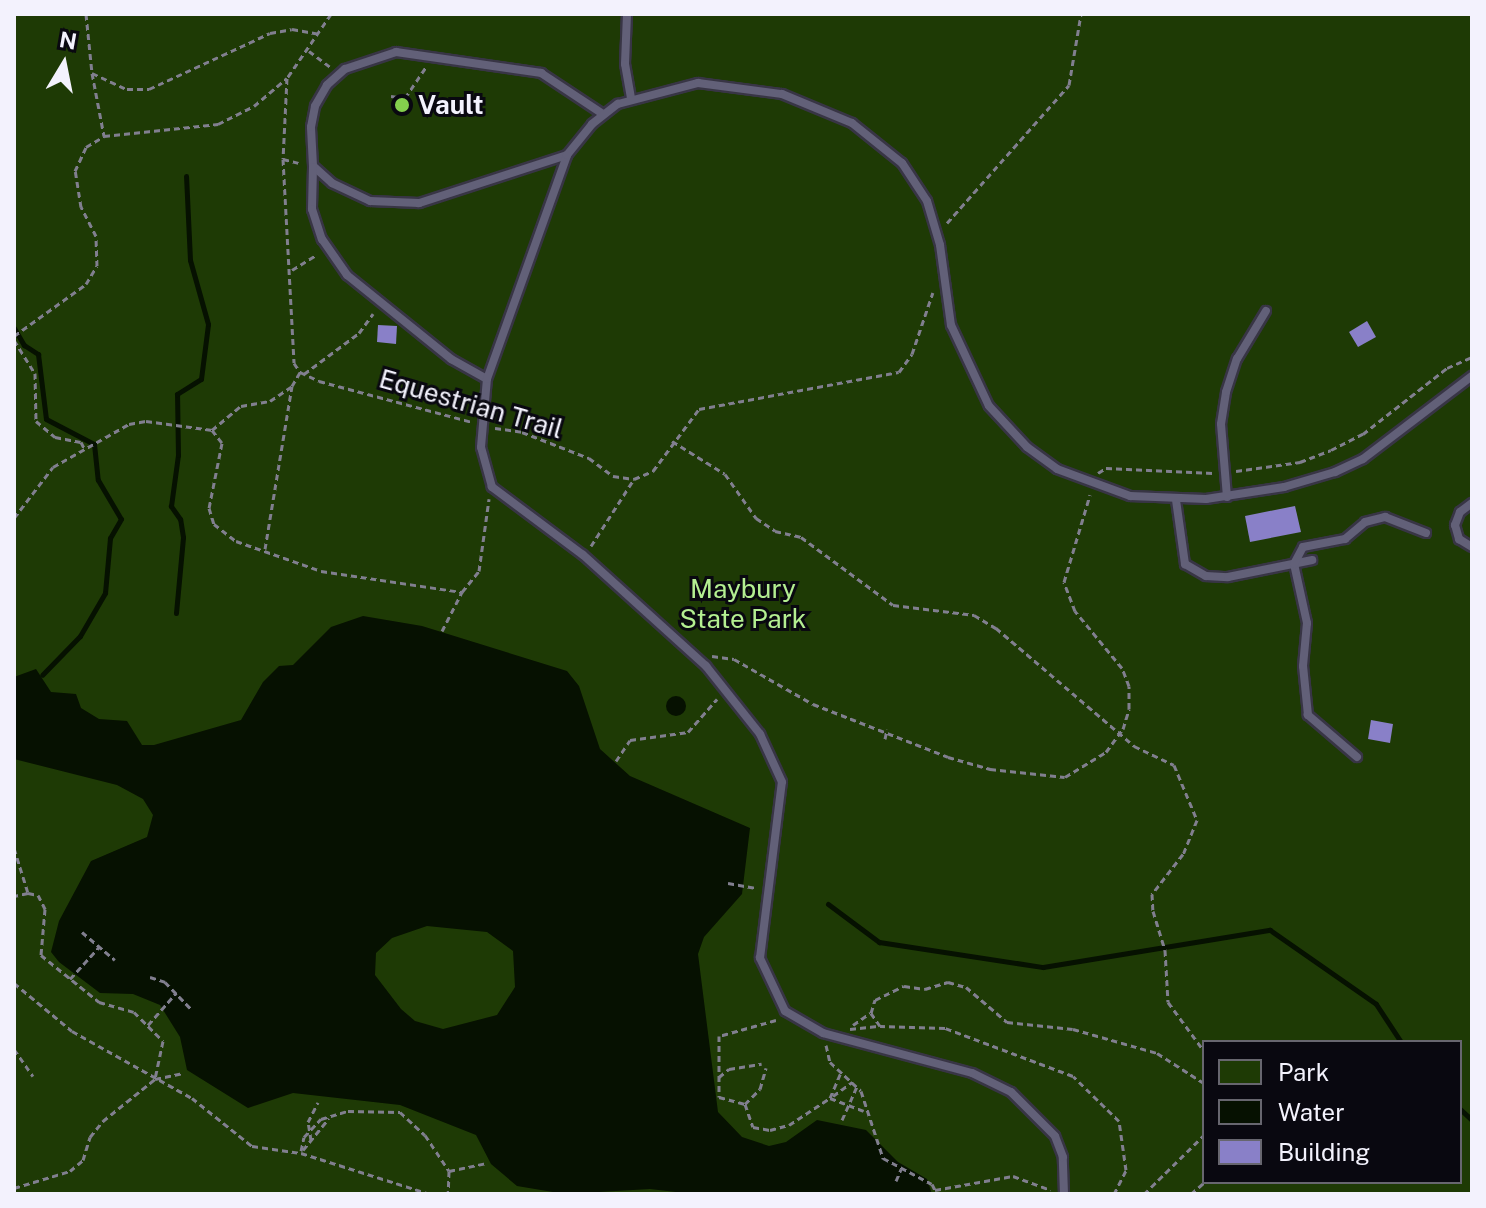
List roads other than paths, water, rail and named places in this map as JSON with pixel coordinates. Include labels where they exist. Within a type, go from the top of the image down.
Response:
[{"type":"lane","points":[[627,14],[625,64],[631,98]]},
{"type":"lane","points":[[487,379],[451,359],[380,305],[329,250],[312,209],[315,106],[339,75],[373,57],[396,52],[541,73],[603,114]]},
{"type":"lane","points":[[1064,1193],[1063,1157],[1055,1136],[1011,1092],[972,1073],[823,1033],[785,1011],[760,958],[782,782],[760,734],[703,664],[583,555],[492,487],[480,425],[487,379],[567,155],[603,114],[631,98],[714,83],[782,94],[835,113],[902,163],[927,201],[937,234],[951,325],[977,388],[1027,447],[1093,486],[1130,496],[1176,500],[1227,497],[1306,482],[1363,459],[1472,376]]},
{"type":"lane","points":[[313,166],[332,183],[370,201],[419,203],[567,155]]},
{"type":"lane","points":[[1227,497],[1223,473],[1226,392],[1237,359],[1266,311]]},
{"type":"lane","points":[[1176,500],[1185,564],[1206,576],[1228,577],[1312,560]]},
{"type":"lane","points":[[1472,503],[1460,512],[1455,525],[1459,539],[1472,547]]},
{"type":"lane","points":[[1357,757],[1308,715],[1307,623],[1294,564],[1303,547],[1345,539],[1365,522],[1385,517],[1426,533]]},
{"type":"water","points":[[363,616],[422,626],[567,671],[579,686],[600,749],[630,776],[750,828],[742,894],[704,937],[698,954],[718,1112],[742,1137],[769,1146],[786,1142],[817,1120],[866,1130],[898,1162],[927,1179],[932,1194],[693,1194],[650,1189],[565,1194],[517,1186],[491,1164],[476,1135],[400,1105],[293,1093],[248,1108],[187,1070],[180,1037],[160,1005],[133,994],[100,993],[59,962],[51,952],[59,921],[91,861],[147,837],[153,815],[143,799],[117,785],[14,759],[14,677],[36,669],[51,692],[76,694],[81,708],[99,719],[127,721],[142,745],[154,745],[241,720],[263,682],[279,666],[293,665],[331,627]],"holes":[[[427,926],[487,932],[513,951],[515,987],[497,1015],[443,1029],[415,1021],[401,1009],[375,975],[376,953],[392,938]]]},
{"type":"water","points":[[676,696],[683,699],[686,706],[683,713],[676,716],[669,713],[666,706],[669,699]]},
{"type":"waterway","points":[[176,613],[183,537],[180,519],[171,506],[178,455],[177,394],[201,379],[208,324],[190,260],[186,176]]},
{"type":"waterway","points":[[14,328],[24,345],[38,354],[46,419],[94,444],[98,480],[121,519],[110,538],[105,593],[80,636],[42,675]]},
{"type":"waterway","points":[[828,904],[879,942],[1043,967],[1270,930],[1376,1004],[1400,1040]]},
{"type":"waterway","points":[[1462,1111],[1472,1120]]},
{"type":"place","name":"Vault","points":[[402,105]]},
{"type":"park label","name":"Maybury State Park","points":[[743,604]]}]
